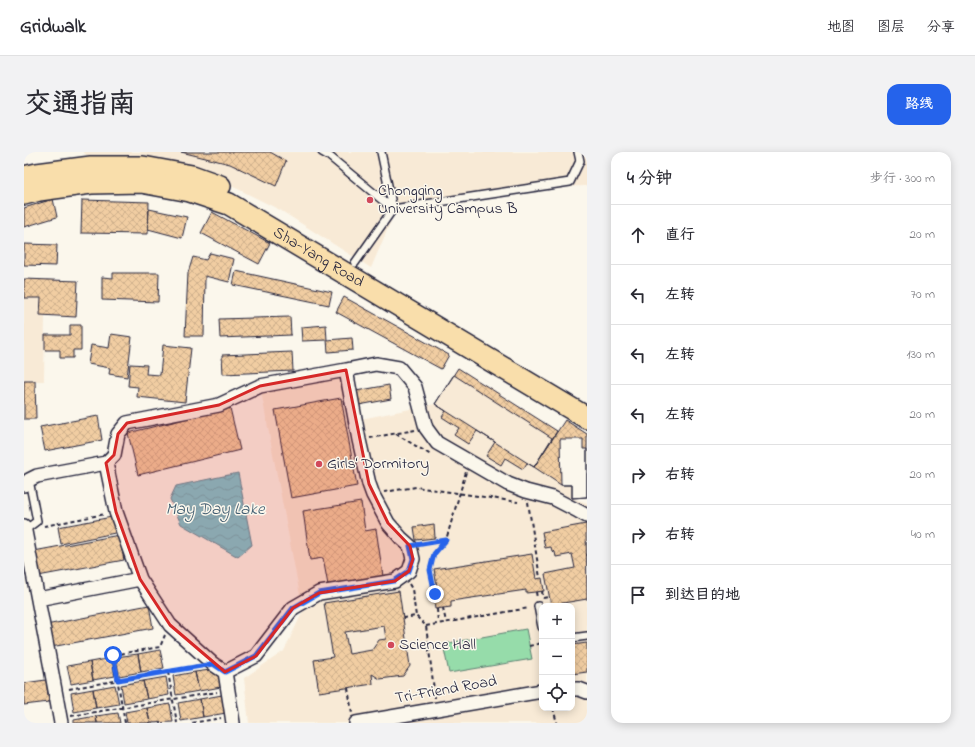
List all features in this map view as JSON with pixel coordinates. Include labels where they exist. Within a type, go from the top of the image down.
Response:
[{"type":"main road","name":"Sha-Yang Road","points":[[24,177],[37,174],[90,168],[143,167],[192,176],[233,191],[278,216],[587,403]]},
{"type":"main road","name":"Sha-Yang Road","points":[[24,194],[39,190],[91,183],[141,182],[190,190],[229,204],[587,418]]},
{"type":"street","points":[[27,483],[37,476],[106,463],[114,455],[118,434],[127,423],[219,405],[260,386],[376,364],[399,368],[416,387],[426,428],[437,443],[508,484],[525,498],[553,498],[587,516]]},
{"type":"street","points":[[225,672],[256,656],[293,608],[319,593],[394,581],[409,571],[413,559],[410,546],[388,523],[373,495],[369,484],[346,370]]},
{"type":"street","points":[[106,463],[116,512],[140,579],[170,625],[213,664],[225,672],[232,720]]},
{"type":"street","points":[[24,528],[50,663],[66,720]]},
{"type":"street","points":[[38,599],[140,579]]},
{"type":"street","points":[[575,689],[587,692]]},
{"type":"street","name":"Tri-Friend Road","points":[[354,720],[436,709],[539,692]]},
{"type":"lane","points":[[322,152],[329,156],[393,209]]},
{"type":"lane","points":[[381,152],[393,209]]},
{"type":"lane","points":[[355,263],[393,209],[570,182],[580,161],[578,152]]},
{"type":"lane","points":[[24,528],[37,521],[27,483]]},
{"type":"lane","points":[[538,606],[539,611]]},
{"type":"lane","points":[[575,638],[587,636]]},
{"type":"path","points":[[359,440],[426,428]]},
{"type":"path","points":[[435,594],[430,570],[434,554],[446,540],[470,462]]},
{"type":"path","points":[[373,495],[416,488],[459,494],[525,498],[535,504]]},
{"type":"path","points":[[525,498],[540,578]]},
{"type":"path","points":[[24,528],[116,512]]},
{"type":"path","points":[[410,546],[446,540]]},
{"type":"path","points":[[412,588],[416,616],[426,626],[436,709]]},
{"type":"path","points":[[542,591],[543,598]]},
{"type":"path","points":[[536,592],[537,600],[549,597]]},
{"type":"path","points":[[426,626],[538,606]]},
{"type":"path","points":[[443,608],[446,622]]},
{"type":"path","points":[[437,609],[438,623]]},
{"type":"path","points":[[403,618],[416,616]]},
{"type":"path","points":[[125,723],[113,655],[160,647],[170,625]]},
{"type":"path","points":[[529,646],[539,644]]},
{"type":"path","points":[[69,689],[213,664]]},
{"type":"path","points":[[168,672],[177,723]]},
{"type":"path","points":[[348,688],[354,720]]},
{"type":"path","points":[[66,720],[136,705],[228,690]]},
{"type":"path","points":[[158,697],[159,702]]},
{"type":"path","points":[[554,711],[557,723]]},
{"type":"path","points":[[192,719],[193,723],[215,719],[232,720]]},
{"type":"highlighted area","points":[[346,370],[369,484],[388,523],[410,546],[413,559],[409,571],[395,581],[319,593],[293,608],[256,656],[225,672],[170,625],[140,579],[116,512],[106,463],[114,455],[118,434],[127,423],[219,405],[260,386]]},
{"type":"shaded area","name":"Chongqing University Campus B","points":[[83,152],[587,152],[587,186],[554,187],[394,214],[371,268],[280,210],[238,189],[194,171],[92,160]]},
{"type":"shaded area","points":[[24,298],[41,298],[40,315],[45,316],[44,381],[35,381],[36,419],[24,419]]},
{"type":"shaded area","points":[[458,368],[557,431],[534,467],[561,485],[572,485],[572,498],[587,503],[587,723],[249,723],[244,678],[284,651],[303,611],[260,386],[346,370],[356,420],[435,404]]},
{"type":"green space","points":[[526,629],[532,659],[449,673],[443,644]]},
{"type":"water","name":"May Day Lake","points":[[238,473],[252,545],[238,557],[181,524],[170,499],[176,486]]},
{"type":"building","points":[[181,152],[270,152],[286,161],[276,186],[230,164]]},
{"type":"building","points":[[53,199],[57,217],[24,227],[24,208]]},
{"type":"building","points":[[82,200],[149,202],[148,234],[81,233]]},
{"type":"building","points":[[149,209],[187,217],[182,238],[148,229]]},
{"type":"building","points":[[212,212],[270,243],[259,264],[201,233]]},
{"type":"building","points":[[24,244],[57,245],[56,266],[24,265]]},
{"type":"building","points":[[210,253],[234,259],[229,282],[205,276],[204,336],[185,336],[188,273],[193,257],[206,260]]},
{"type":"building","points":[[236,271],[332,292],[329,305],[233,285]]},
{"type":"building","points":[[113,273],[159,273],[158,302],[102,300],[102,277],[113,278]]},
{"type":"building","points":[[24,279],[78,281],[76,317],[40,315],[41,298],[24,298]]},
{"type":"building","points":[[344,297],[449,355],[441,369],[336,312]]},
{"type":"building","points":[[290,317],[291,335],[220,338],[219,319]]},
{"type":"building","points":[[70,325],[81,325],[81,350],[73,350],[73,358],[60,358],[60,350],[45,350],[45,335],[70,335]]},
{"type":"building","points":[[326,325],[327,340],[302,341],[301,327]]},
{"type":"building","points":[[111,334],[132,337],[127,377],[109,374],[110,368],[88,364],[91,345],[109,348]]},
{"type":"building","points":[[352,338],[353,350],[328,352],[327,340]]},
{"type":"building","points":[[163,345],[191,348],[185,402],[137,397],[138,387],[128,386],[130,364],[147,365],[146,374],[160,375]]},
{"type":"building","points":[[292,352],[293,371],[223,374],[222,355]]},
{"type":"building","name":"Girls‘ Dormitory","points":[[458,368],[557,431],[534,467],[527,463],[523,469],[505,458],[501,465],[486,456],[495,442],[477,431],[468,444],[454,435],[459,428],[442,417],[446,411],[435,404]]},
{"type":"building","name":"Girls‘ Dormitory","points":[[454,375],[552,438],[534,467],[435,404]]},
{"type":"building","points":[[24,381],[35,381],[36,419],[24,419]]},
{"type":"building","points":[[389,385],[391,399],[359,405],[356,391]]},
{"type":"building","name":"Girls‘ Dormitory","points":[[341,398],[357,486],[291,498],[275,410]]},
{"type":"building","points":[[230,408],[240,450],[138,475],[128,433]]},
{"type":"building","points":[[98,416],[102,440],[45,451],[40,427]]},
{"type":"building","points":[[565,420],[587,434],[587,497],[572,498],[572,485],[561,485],[534,467]]},
{"type":"building","points":[[560,439],[583,439],[583,449],[587,449],[587,497],[572,498],[572,485],[561,485]]},
{"type":"building","points":[[361,502],[365,531],[376,529],[383,576],[328,585],[323,558],[310,560],[303,511]]},
{"type":"building","points":[[112,517],[115,533],[61,544],[58,527]]},
{"type":"building","points":[[434,524],[435,538],[416,540],[414,527]]},
{"type":"building","points":[[586,524],[587,599],[563,603],[551,603],[545,574],[575,568],[572,554],[556,557],[555,552],[552,551],[551,547],[545,548],[542,532]]},
{"type":"building","points":[[119,535],[124,560],[38,576],[34,551]]},
{"type":"building","points":[[532,554],[536,579],[542,578],[544,591],[526,593],[526,590],[451,601],[451,607],[435,609],[433,594],[438,593],[434,569]]},
{"type":"building","name":"Science Hall","points":[[399,591],[410,666],[403,676],[380,679],[372,674],[373,684],[319,692],[314,660],[333,657],[324,603]],"holes":[[[384,626],[386,639],[379,640],[372,650],[349,654],[345,632]]]},
{"type":"building","points":[[149,605],[153,628],[51,647],[46,625]]},
{"type":"building","points":[[587,643],[587,672],[575,674],[575,645]]},
{"type":"building","points":[[160,650],[164,668],[141,672],[138,654]]},
{"type":"building","points":[[138,654],[141,672],[119,676],[116,657]]},
{"type":"building","points":[[112,658],[115,676],[93,680],[90,662]]},
{"type":"building","points":[[90,662],[93,680],[71,684],[67,666]]},
{"type":"building","points":[[218,669],[221,687],[199,691],[195,672]]},
{"type":"building","points":[[195,672],[199,691],[176,695],[173,676]]},
{"type":"building","points":[[166,677],[169,695],[147,699],[143,681]]},
{"type":"building","points":[[46,680],[49,702],[24,705],[24,683]]},
{"type":"building","points":[[143,681],[147,699],[124,703],[121,685]]},
{"type":"building","points":[[115,685],[119,704],[96,708],[93,689]]},
{"type":"building","points":[[93,689],[96,708],[74,712],[71,693]]},
{"type":"building","points":[[222,695],[226,713],[203,717],[200,699]]},
{"type":"building","points":[[200,699],[203,717],[181,721],[178,703]]},
{"type":"building","points":[[170,704],[173,722],[150,723],[147,708]]},
{"type":"building","points":[[147,708],[150,723],[127,723],[125,712]]},
{"type":"building","points":[[118,713],[120,723],[97,723],[96,716]]},
{"type":"building","points":[[96,716],[97,723],[74,723],[74,720]]},
{"type":"place","name":"Chongqing University Campus B","points":[[370,200]]},
{"type":"place","name":"Girls‘ Dormitory","points":[[319,464]]},
{"type":"place","name":"Science Hall","points":[[391,645]]},
{"type":"route","points":[[113,655],[118,680],[213,664],[225,672],[256,656],[293,608],[319,593],[394,581],[409,571],[413,559],[410,546],[446,540],[434,554],[430,570],[435,594]]}]
